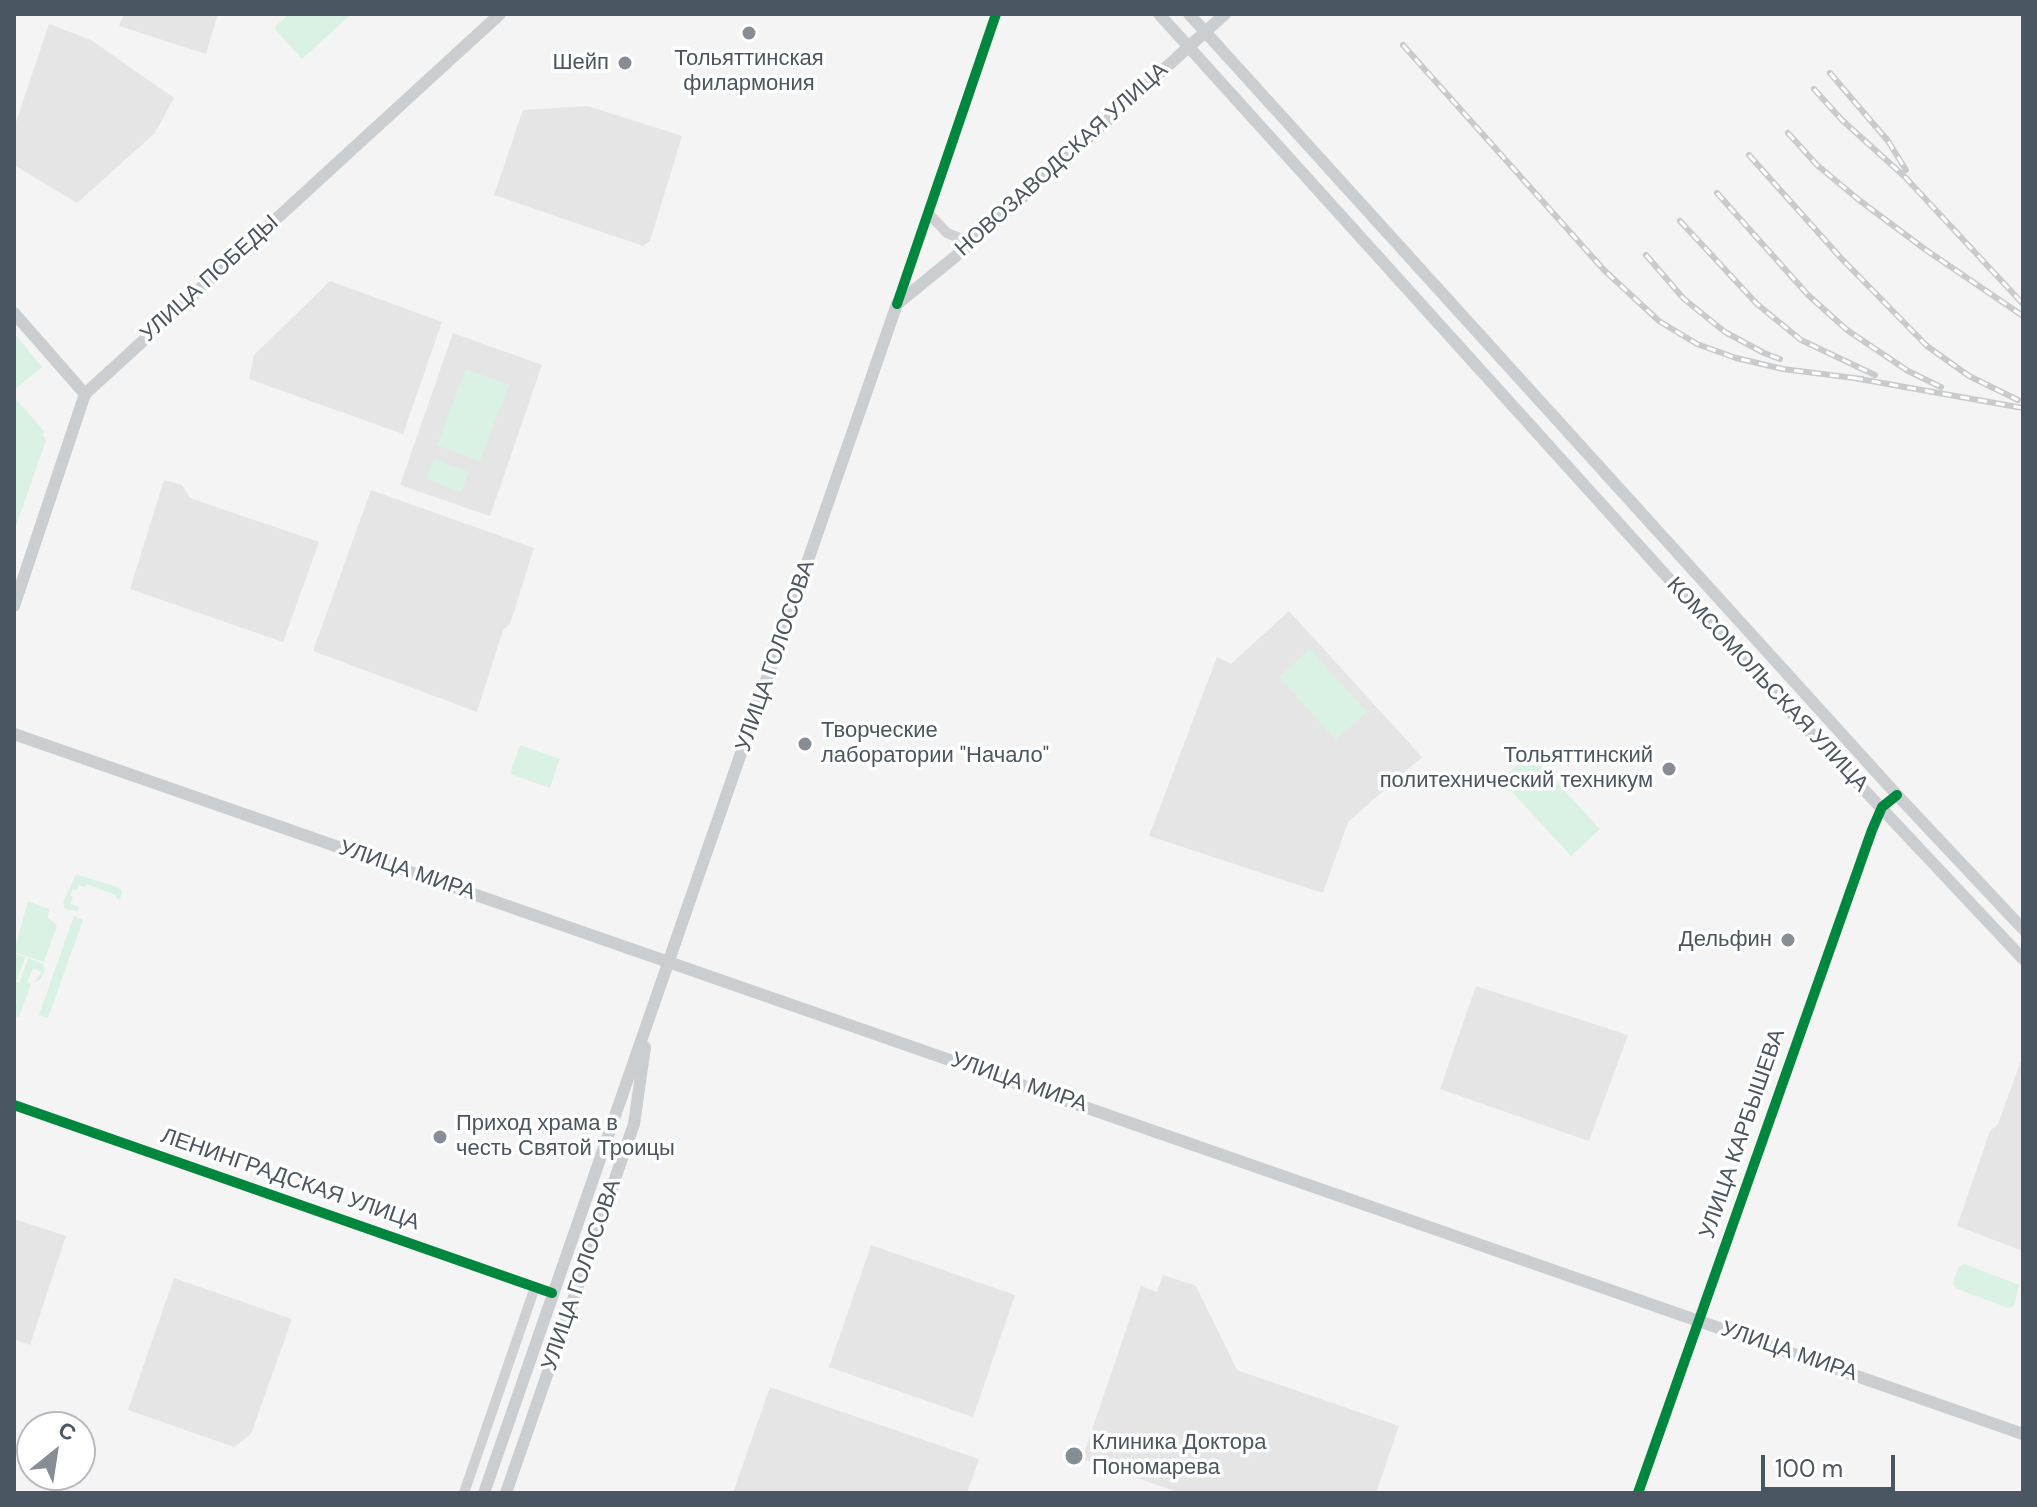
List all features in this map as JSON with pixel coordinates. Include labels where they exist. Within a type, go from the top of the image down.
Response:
[{"type":"main road","name":"УЛИЦА ПОБЕДЫ","points":[[14,606],[85,394],[500,14]]},
{"type":"main road","name":"КОМСОМОЛЬСКАЯ УЛИЦА","points":[[1159,14],[1734,651],[2023,959]]},
{"type":"main road","name":"КОМСОМОЛЬСКАЯ УЛИЦА","points":[[1189,14],[1897,795],[2023,929]]},
{"type":"main road","name":"НОВОЗАВОДСКАЯ УЛИЦА","points":[[897,304],[972,243],[1225,14]]},
{"type":"main road","points":[[1391,270],[1408,255]]},
{"type":"main road","name":"УЛИЦА ГОЛОСОВА","points":[[484,1493],[671,962],[897,304]]},
{"type":"main road","points":[[14,313],[85,394]]},
{"type":"main road","points":[[1515,408],[1533,392]]},
{"type":"main road","name":"УЛИЦА МИРА","points":[[14,734],[2023,1434]]},
{"type":"main road","name":"УЛИЦА ГОЛОСОВА","points":[[506,1493],[634,1124],[654,1006]]},
{"type":"main road","points":[[615,1117],[629,1117],[634,1124]]},
{"type":"main road","points":[[521,1386],[526,1397],[532,1399],[540,1395]]},
{"type":"street","points":[[897,304],[996,14]]},
{"type":"street","points":[[929,214],[947,233],[972,243]]},
{"type":"street","points":[[1882,807],[1897,795]]},
{"type":"street","name":"УЛИЦА КАРБЫШЕВА","points":[[1638,1493],[1797,1038],[1882,807]]},
{"type":"street","name":"ЛЕНИНГРАДСКАЯ УЛИЦА","points":[[14,1105],[552,1293]]},
{"type":"street","points":[[464,1493],[535,1287]]},
{"type":"shaded area","points":[[124,14],[218,14],[206,54],[119,26]]},
{"type":"shaded area","points":[[49,24],[91,40],[174,98],[155,133],[77,203],[14,165],[14,128]]},
{"type":"shaded area","points":[[588,106],[682,136],[650,241],[643,246],[494,195],[523,110]]},
{"type":"shaded area","points":[[330,281],[442,322],[403,434],[249,379],[254,355]]},
{"type":"shaded area","points":[[453,333],[542,365],[490,516],[400,485]]},
{"type":"shaded area","points":[[164,480],[182,485],[190,498],[319,542],[283,642],[130,589]]},
{"type":"shaded area","points":[[371,490],[534,548],[477,712],[313,651]]},
{"type":"shaded area","points":[[1289,611],[1422,757],[1348,822],[1323,893],[1149,836],[1217,657],[1231,664]]},
{"type":"shaded area","points":[[1476,986],[1628,1035],[1589,1141],[1440,1089]]},
{"type":"shaded area","points":[[2023,1055],[2023,1251],[1957,1226],[1990,1131],[1998,1124]]},
{"type":"shaded area","points":[[14,1219],[66,1236],[30,1345],[14,1339]]},
{"type":"shaded area","points":[[871,1245],[1015,1295],[973,1417],[829,1367]]},
{"type":"shaded area","points":[[1163,1275],[1196,1286],[1237,1370],[1399,1426],[1376,1493],[1181,1493],[1082,1459],[1141,1286],[1157,1292]]},
{"type":"shaded area","points":[[174,1278],[292,1319],[251,1434],[234,1447],[128,1410]]},
{"type":"shaded area","points":[[770,1387],[979,1459],[967,1493],[733,1493]]},
{"type":"green space","points":[[289,14],[349,16],[302,59],[274,28]]},
{"type":"green space","points":[[14,333],[42,367],[14,390]]},
{"type":"green space","points":[[466,369],[509,385],[480,461],[437,445]]},
{"type":"green space","points":[[14,397],[45,432],[42,434],[46,440],[14,532]]},
{"type":"green space","points":[[434,459],[469,472],[461,492],[427,479]]},
{"type":"green space","points":[[1310,649],[1367,712],[1336,740],[1279,677]]},
{"type":"green space","points":[[520,745],[560,759],[550,788],[510,774]]},
{"type":"green space","points":[[1530,753],[1600,829],[1571,856],[1501,780]]},
{"type":"green space","points":[[76,874],[120,888],[120,900],[116,895],[87,884],[85,887],[79,885],[70,896],[73,897],[70,904],[79,907],[78,911],[65,909],[63,903]]},
{"type":"green space","points":[[28,901],[49,909],[48,918],[57,925],[44,962],[14,952]]},
{"type":"green space","points":[[74,916],[83,920],[48,1018],[39,1015]]},
{"type":"green space","points":[[16,954],[25,957],[16,982],[19,983],[28,958],[44,964],[44,973],[39,981],[34,982],[42,972],[33,968],[27,982],[31,984],[19,1017],[14,1018],[14,957]]},
{"type":"green space","points":[[1965,1264],[2019,1285],[2014,1306],[2008,1308],[1955,1288],[1953,1283],[1959,1266]]},
{"type":"railway","points":[[1403,45],[1604,270],[1659,321],[1697,344],[1736,358],[1783,369],[1862,379]]},
{"type":"railway","points":[[1830,73],[1888,141],[1906,170]]},
{"type":"railway","points":[[1814,89],[1842,120],[1905,177],[2023,304]]},
{"type":"railway","points":[[1788,133],[1817,165],[1859,200],[2023,316]]},
{"type":"railway","points":[[1749,155],[1840,257],[1927,346],[1969,376],[2018,400]]},
{"type":"railway","points":[[1717,193],[1808,295],[1847,330],[1908,371],[1941,387]]},
{"type":"railway","points":[[1680,221],[1757,304],[1801,340],[1875,375]]},
{"type":"railway","points":[[1646,255],[1684,299],[1725,332],[1780,359]]},
{"type":"railway","points":[[1854,378],[2023,408]]},
{"type":"cycle path","points":[[897,304],[996,14]]},
{"type":"cycle path","points":[[1638,1493],[1872,830],[1882,807],[1897,795]]},
{"type":"cycle path","points":[[14,1105],[552,1293]]},
{"type":"place","name":"Тольяттинская филармония","points":[[749,33]]},
{"type":"place","name":"Шейп","points":[[625,63]]},
{"type":"place","name":"Творческие лаборатории \"Начало\"","points":[[805,744]]},
{"type":"place","name":"Тольяттинский политехнический техникум","points":[[1669,769]]},
{"type":"place","name":"Дельфин","points":[[1788,940]]},
{"type":"place","name":"Приход храма в честь Святой Троицы","points":[[440,1137]]},
{"type":"place","name":"Клиника Доктора Пономарева","points":[[1074,1456]]}]
